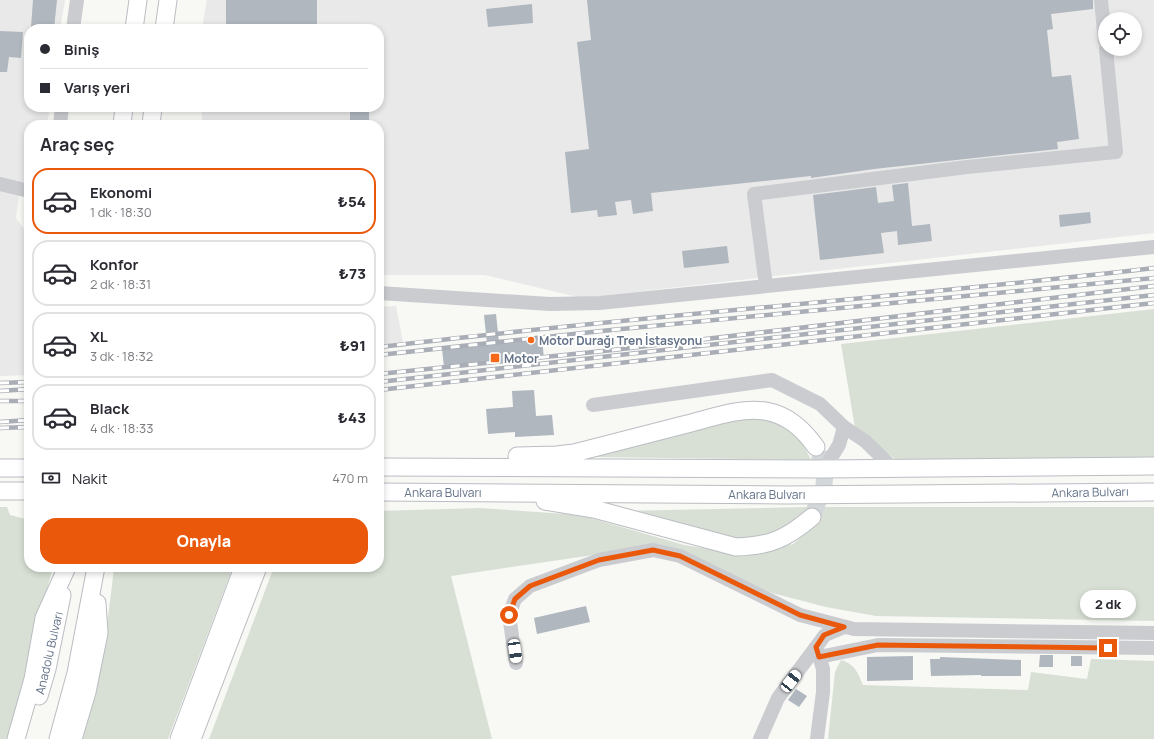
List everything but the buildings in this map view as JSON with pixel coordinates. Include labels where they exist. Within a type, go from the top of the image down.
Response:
[{"type":"main road","points":[[135,24],[138,0]]},
{"type":"main road","points":[[165,24],[168,0]]},
{"type":"main road","points":[[384,462],[413,457],[563,454],[717,417],[752,411],[765,411],[785,418],[802,430],[816,447]]},
{"type":"main road","name":"Ankara Bulvarı","points":[[384,466],[893,468],[1154,466]]},
{"type":"main road","points":[[0,468],[24,468]]},
{"type":"main road","name":"Ankara Bulvarı","points":[[384,492],[787,495],[1154,492]]},
{"type":"main road","points":[[384,501],[446,501],[480,492],[594,509],[736,548],[756,547],[771,544],[797,530],[812,517]]},
{"type":"main road","points":[[16,739],[32,679],[44,618],[65,572]]},
{"type":"main road","name":"Anadolu Bulvarı","points":[[26,739],[47,669],[66,572]]},
{"type":"main road","points":[[58,739],[76,673],[96,572]]},
{"type":"main road","points":[[73,739],[87,692],[99,632],[96,572]]},
{"type":"main road","points":[[179,739],[241,572]]},
{"type":"main road","points":[[192,739],[256,572]]},
{"type":"street","points":[[74,24],[77,0]]},
{"type":"street","points":[[1101,0],[1102,12]]},
{"type":"street","points":[[766,286],[754,194],[967,167],[1116,152],[1107,56]]},
{"type":"street","points":[[0,184],[24,190]]},
{"type":"street","points":[[384,293],[550,304],[599,303],[1154,248]]},
{"type":"street","points":[[593,405],[772,380],[820,404],[844,427],[865,441],[893,468]]},
{"type":"street","points":[[824,468],[839,445],[844,427]]},
{"type":"street","points":[[516,663],[509,615],[515,599],[530,586],[599,560],[653,550],[680,556],[800,615],[854,629],[1154,633]]},
{"type":"street","points":[[760,739],[778,698],[818,652],[824,635],[844,627]]},
{"type":"street","points":[[818,652],[878,645],[1154,648]]},
{"type":"street","points":[[817,739],[823,692],[824,669],[818,652]]},
{"type":"shaded area","points":[[0,0],[65,0],[61,24],[24,24],[24,112],[49,112],[48,120],[24,120],[24,182],[21,182],[16,218],[24,229],[24,375],[0,376]]},
{"type":"shaded area","points":[[207,0],[1154,0],[1154,233],[582,298],[485,275],[384,275],[384,120],[202,120],[202,112],[384,112],[384,24],[203,24]]},
{"type":"shaded area","points":[[396,306],[403,342],[384,344],[384,307]]},
{"type":"shaded area","points":[[1154,309],[1154,458],[899,462],[855,428],[841,344]]},
{"type":"shaded area","points":[[743,417],[773,420],[798,433],[811,460],[593,457],[680,432]]},
{"type":"shaded area","points":[[0,507],[7,507],[10,515],[24,519],[24,572],[52,572],[39,619],[12,739],[0,739]]},
{"type":"shaded area","points":[[808,507],[1154,507],[1154,621],[876,616],[826,607],[772,593],[655,546],[451,576],[492,739],[209,739],[272,572],[384,572],[384,511],[480,508],[580,515],[684,545],[739,554],[793,544],[820,521],[806,515],[776,534],[753,541],[729,539],[622,511]]},
{"type":"shaded area","points":[[113,572],[231,572],[168,739],[81,739],[98,676],[109,611]]},
{"type":"shaded area","points":[[1091,659],[1154,661],[1154,739],[828,739],[835,672],[841,660],[853,667],[858,673],[863,685],[1028,690],[1031,672],[1087,679]]},
{"type":"tunnel","points":[[812,517],[824,486],[825,468],[816,447]]},
{"type":"railway","points":[[384,346],[573,326],[960,289],[1154,268]]},
{"type":"railway","points":[[384,354],[611,330],[1154,278]]},
{"type":"railway","points":[[384,373],[613,350],[1154,286]]},
{"type":"railway","points":[[384,381],[1154,295]]},
{"type":"railway","points":[[384,389],[1154,303]]},
{"type":"railway","points":[[0,383],[24,382]]},
{"type":"railway","points":[[0,391],[24,389]]},
{"type":"railway","points":[[0,401],[24,401]]},
{"type":"railway","points":[[0,422],[24,420]]},
{"type":"railway","points":[[0,428],[24,427]]},
{"type":"place","name":"Motor Durağı Tren İstasyonu","points":[[531,340]]},
{"type":"place","name":"Motor","points":[[495,358]]},
{"type":"route","points":[[509,615],[515,599],[530,586],[599,560],[653,550],[680,556],[800,615],[844,627],[824,635],[816,647],[819,657],[878,645],[1108,648]]}]
